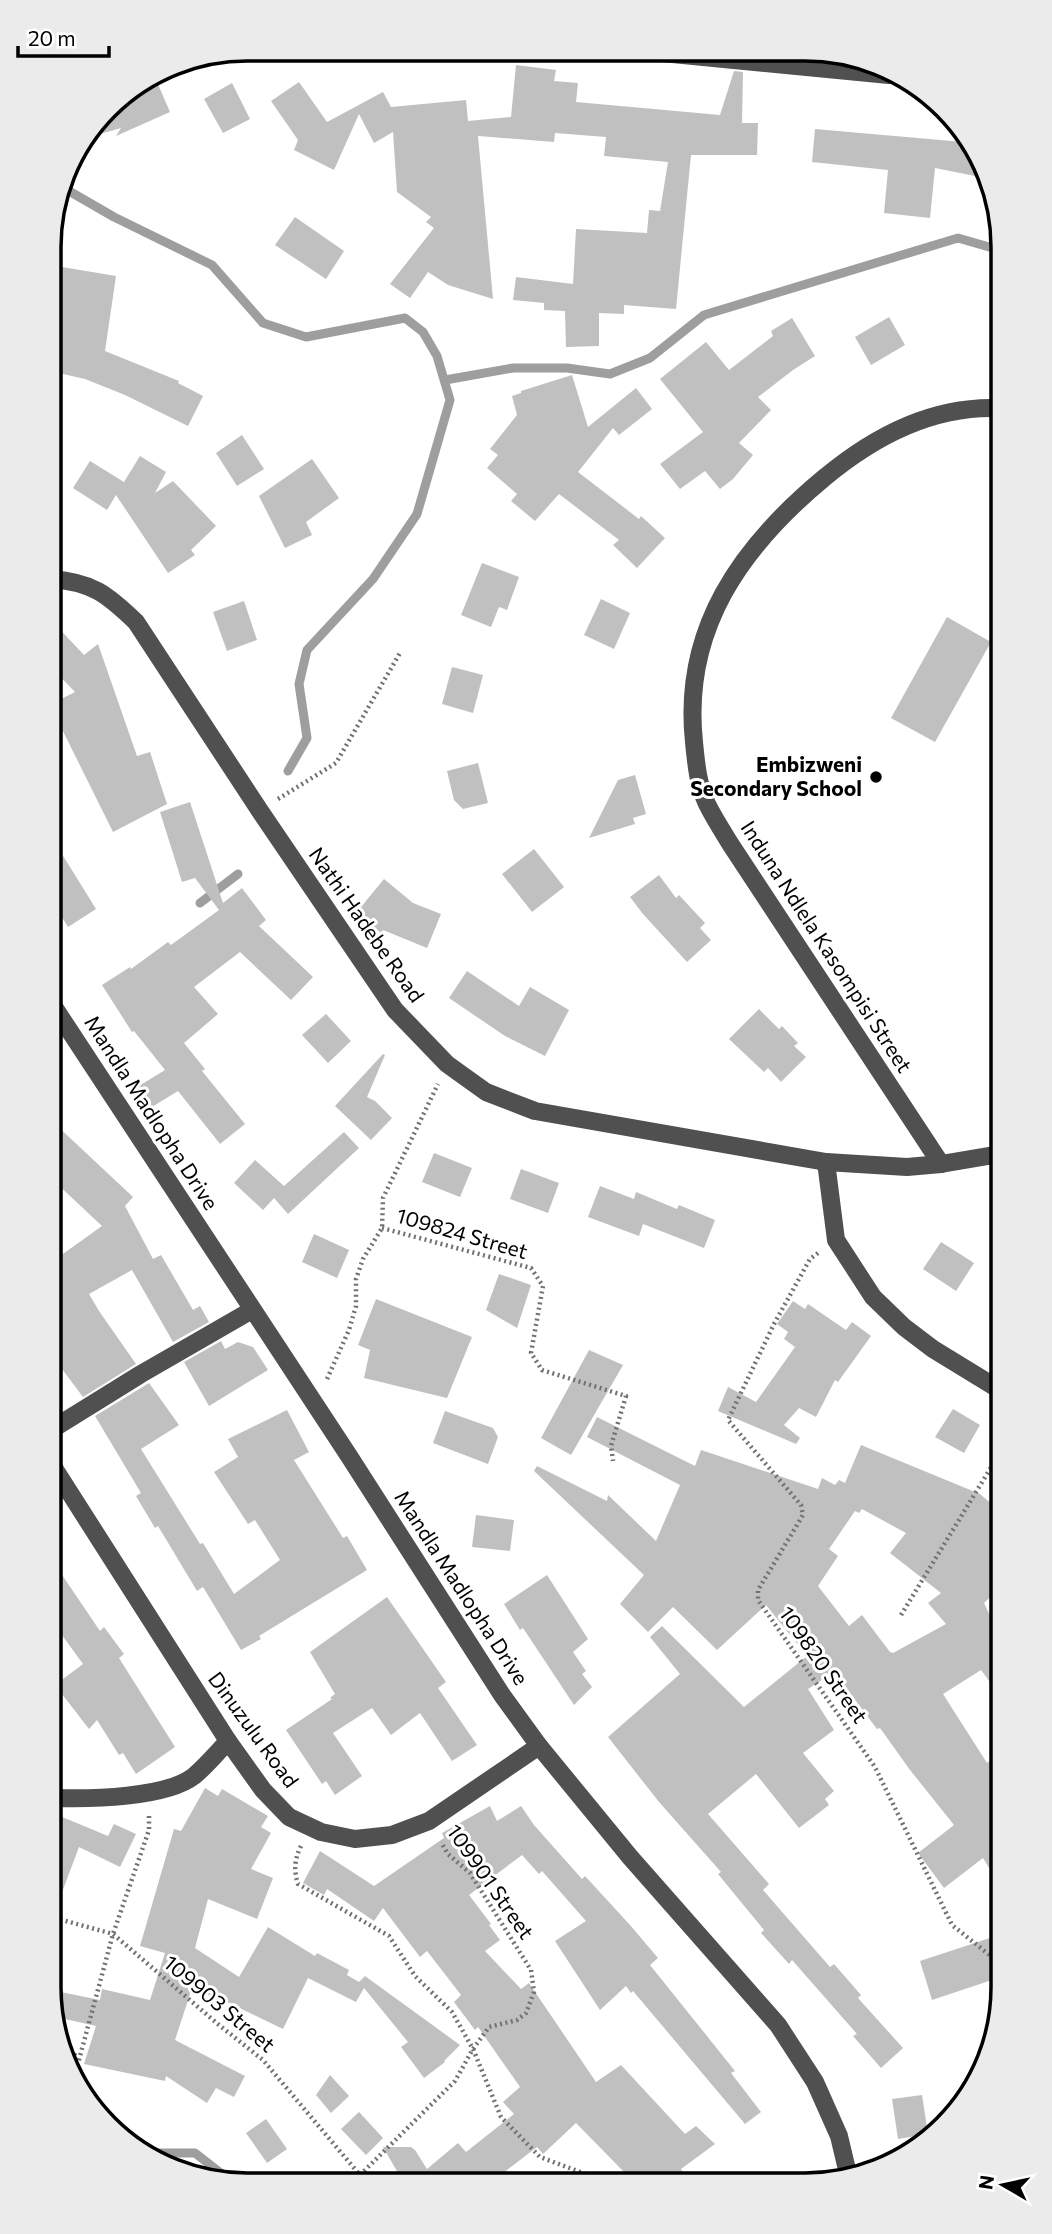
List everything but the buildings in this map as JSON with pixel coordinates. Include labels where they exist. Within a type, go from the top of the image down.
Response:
[{"type":"street","points":[[746,61],[870,73]]},
{"type":"street","name":"Induna Ndlela Kasompisi Street","points":[[941,1164],[731,845],[707,803],[696,768],[691,717],[697,663],[710,620],[734,572],[790,506],[838,466],[884,436],[935,415],[974,407],[991,408]]},
{"type":"street","name":"Nathi Hadebe Road","points":[[62,580],[92,587],[113,600],[136,622],[395,1010],[447,1064],[486,1091],[535,1111],[827,1163],[907,1167],[990,1156]]},
{"type":"street","name":"Mandla Madlopha Drive","points":[[62,1018],[502,1695],[539,1746],[630,1857],[778,2025],[815,2082],[839,2136],[846,2167]]},
{"type":"street","points":[[827,1163],[836,1240],[873,1297],[904,1327],[933,1349],[990,1384]]},
{"type":"street","points":[[61,1423],[252,1310]]},
{"type":"street","name":"Dinuzulu Road","points":[[61,1479],[228,1741],[263,1790],[289,1817],[321,1832],[355,1839],[392,1835],[429,1821],[539,1746]]},
{"type":"street","points":[[61,1798],[86,1799],[174,1787],[193,1777],[228,1741]]},
{"type":"path","points":[[260,811],[336,763],[400,653]]},
{"type":"path","name":"109824 Street","points":[[447,1064],[383,1198],[382,1228],[531,1268],[543,1286],[531,1353],[542,1370],[626,1396],[611,1446],[613,1461]]},
{"type":"path","points":[[314,1405],[349,1330],[356,1307],[356,1279],[363,1259],[382,1228]]},
{"type":"path","name":"109820 Street","points":[[836,1240],[810,1259],[774,1324],[728,1420],[801,1505],[803,1515],[758,1590],[758,1600],[875,1768],[952,1925],[990,1955]]},
{"type":"path","points":[[901,1615],[990,1469]]},
{"type":"path","points":[[77,2062],[113,1934],[149,1830],[148,1792]]},
{"type":"path","name":"109901 Street","points":[[362,2173],[455,2081],[489,2027],[517,2020],[526,2013],[534,1992],[531,1970],[470,1873],[448,1854],[429,1821]]},
{"type":"path","points":[[310,1826],[296,1855],[294,1872],[298,1884],[389,1936],[415,1976],[452,2011],[473,2049],[501,2118],[540,2157],[583,2173]]},
{"type":"path","name":"109903 Street","points":[[61,1920],[113,1934],[263,2060],[358,2173]]},
{"type":"path","points":[[74,2055],[78,2056]]},
{"type":"waterway","points":[[70,192],[114,217],[212,265],[263,323],[306,337],[405,318],[423,332],[437,356],[450,400],[417,514],[373,579],[307,650],[299,684],[307,738],[288,771]]},
{"type":"waterway","points":[[445,380],[513,368],[567,368],[610,374],[650,358],[704,315],[958,238],[991,248]]},
{"type":"waterway","points":[[200,903],[238,874]]},
{"type":"waterway","points":[[163,2153],[195,2153],[217,2170]]},
{"type":"place","name":"Embizweni Secondary School","points":[[876,777]]}]
